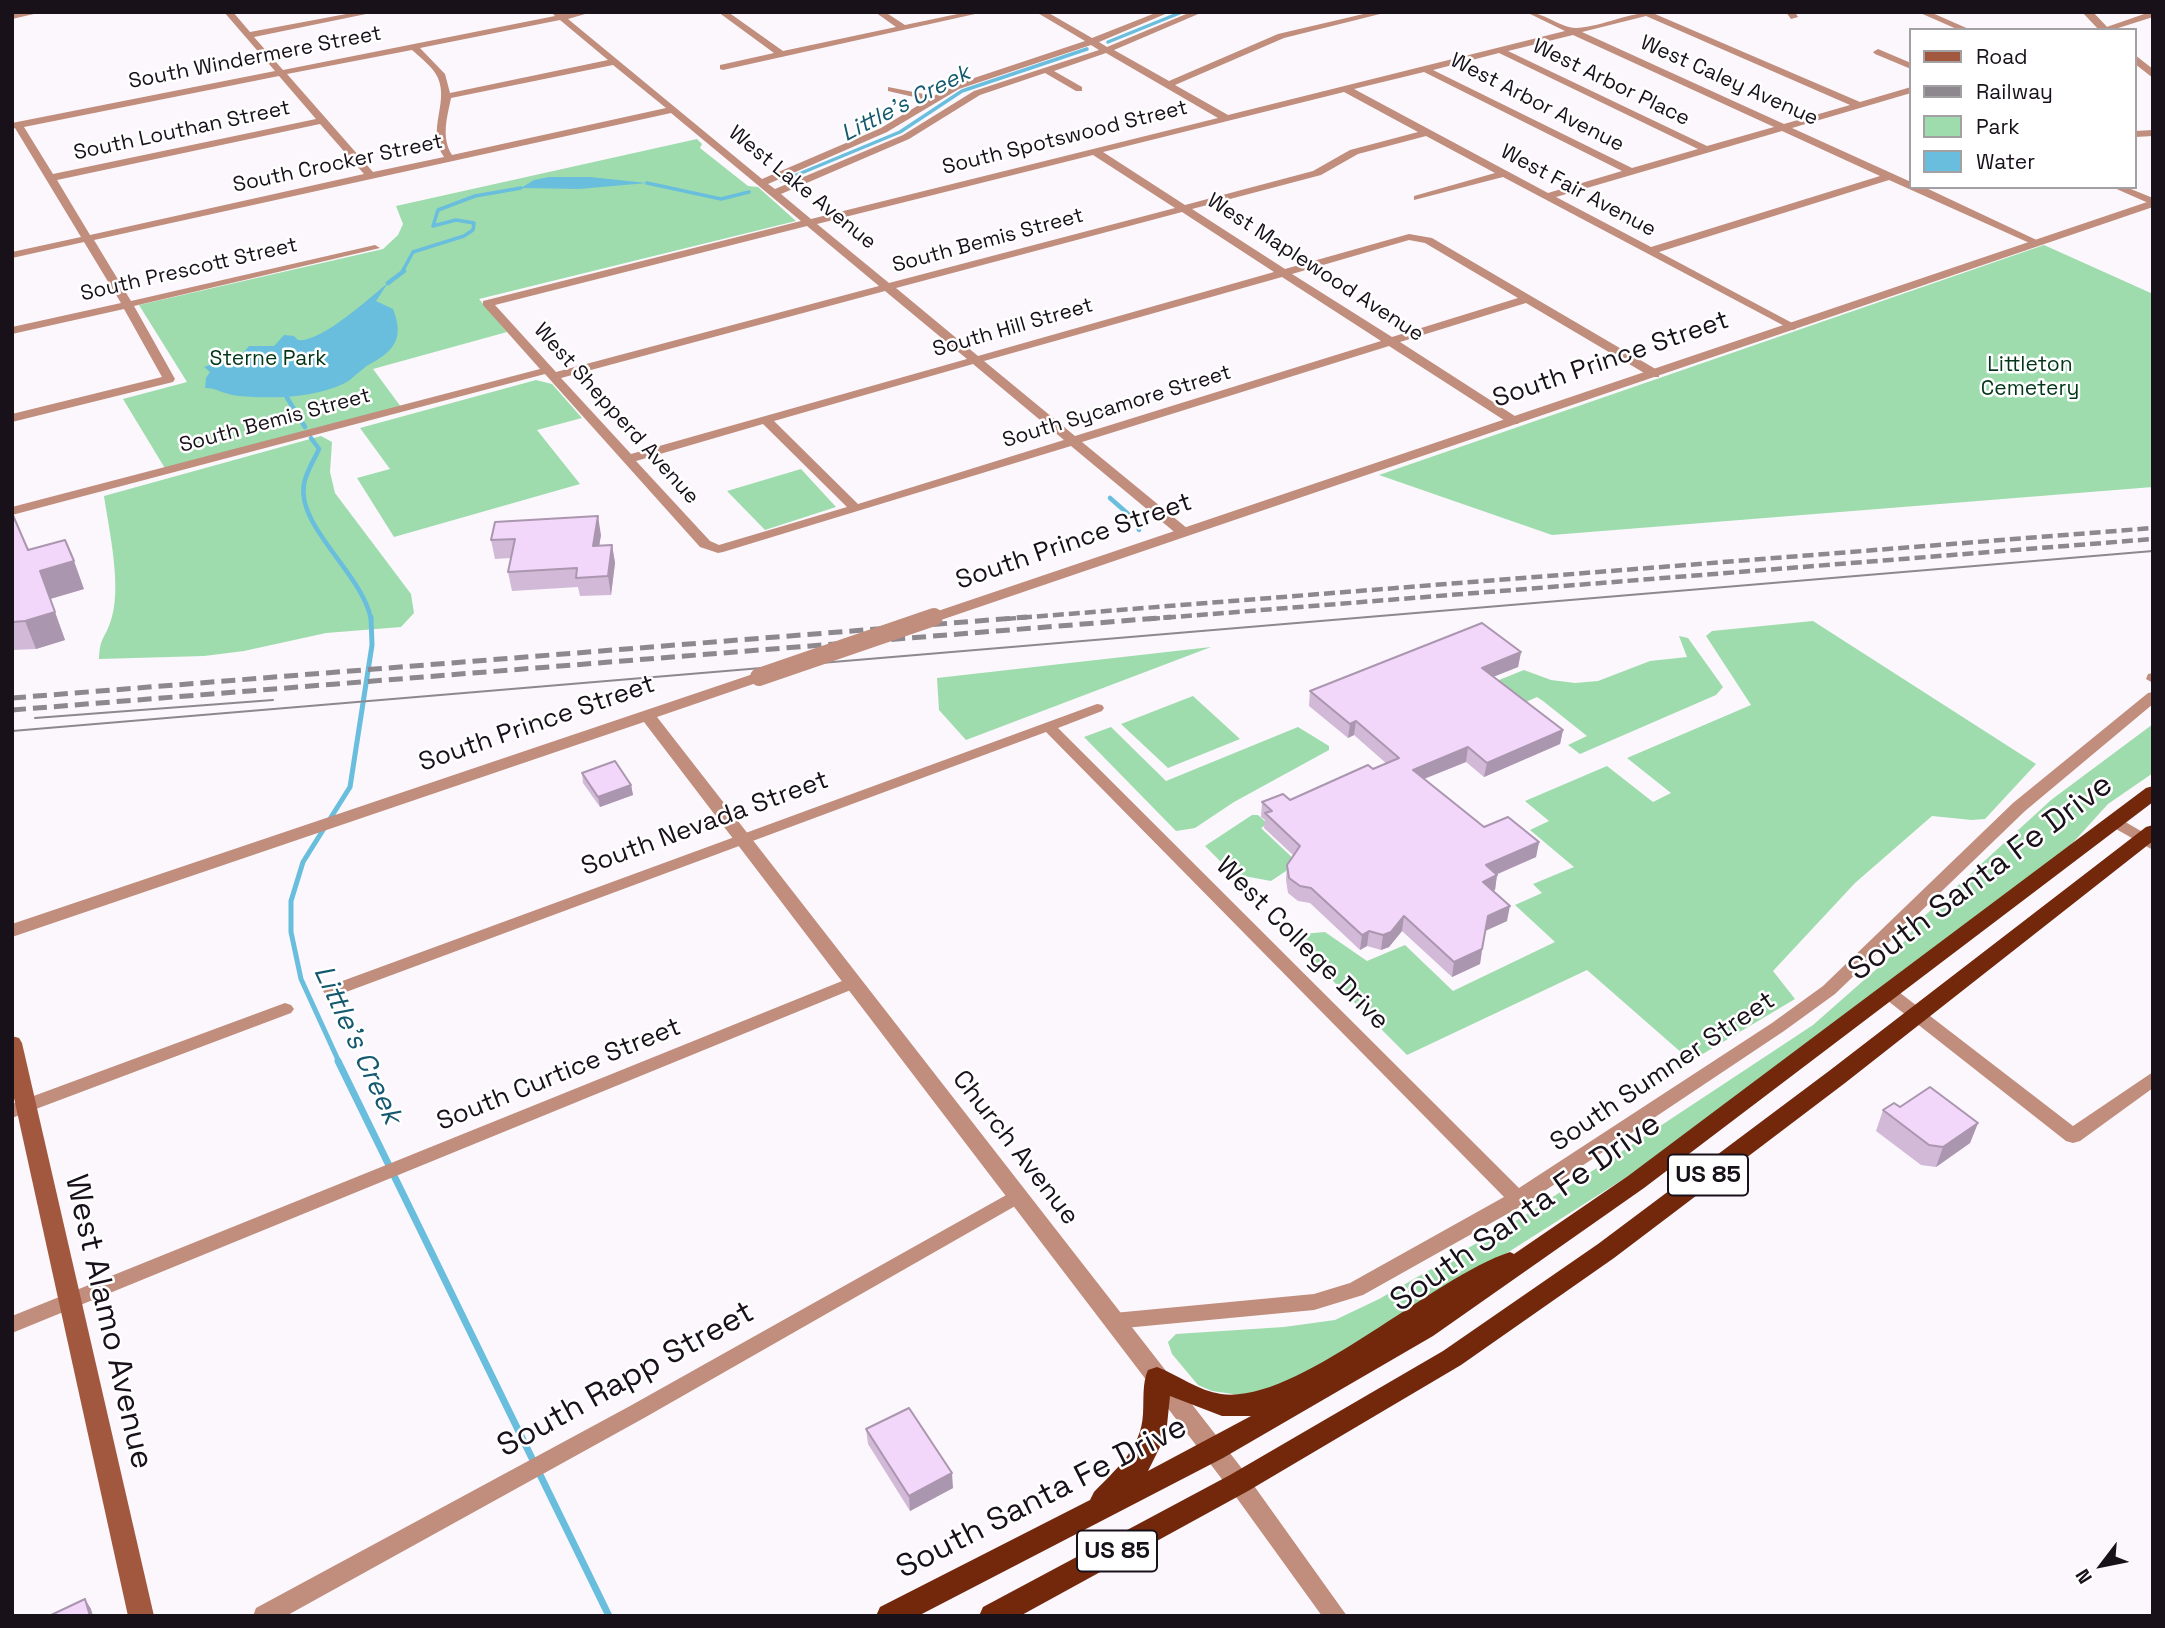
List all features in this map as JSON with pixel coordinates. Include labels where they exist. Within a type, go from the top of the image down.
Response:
[{"type":"highway","name":"South Santa Fe Drive","points":[[890,1616],[1214,1450],[1424,1329],[1532,1256],[1889,993],[2153,792]]},
{"type":"highway","name":"US 85","points":[[993,1616],[1239,1483],[1452,1358],[1667,1206],[2149,838]]},
{"type":"highway","points":[[1090,1513],[1138,1465],[1153,1444],[1157,1418],[1157,1378],[1224,1405],[1276,1397],[1394,1330],[1487,1271],[1532,1256]]},
{"type":"main road","name":"West Alamo Avenue","points":[[12,1042],[19,1108],[71,1301],[141,1616]]},
{"type":"street","points":[[12,16],[31,12]]},
{"type":"street","points":[[228,12],[371,176]]},
{"type":"street","name":"South Windermere Street","points":[[15,125],[558,15],[588,12]]},
{"type":"street","points":[[722,12],[781,54]]},
{"type":"street","points":[[879,12],[903,28]]},
{"type":"street","points":[[723,66],[980,12]]},
{"type":"street","points":[[1040,12],[1226,118]]},
{"type":"street","points":[[761,183],[884,130],[933,99],[973,80],[1092,41],[1166,12]]},
{"type":"street","points":[[774,193],[906,137],[977,93],[1107,50],[1199,12]]},
{"type":"street","points":[[1168,85],[1281,36],[1384,12]]},
{"type":"street","name":"West Caley Avenue","points":[[1530,12],[1910,185]]},
{"type":"street","points":[[1922,12],[1963,28]]},
{"type":"street","points":[[2087,12],[2103,28]]},
{"type":"street","points":[[248,36],[367,13]]},
{"type":"street","points":[[1650,13],[1859,105]]},
{"type":"street","name":"South Spotswood Street","points":[[487,303],[1650,13]]},
{"type":"street","name":"West Lake Avenue","points":[[558,15],[1183,532]]},
{"type":"street","points":[[2108,28],[2153,15]]},
{"type":"street","points":[[413,46],[442,78],[444,97],[439,139],[450,159]]},
{"type":"street","name":"West Arbor Place","points":[[1499,50],[1707,150]]},
{"type":"street","points":[[1878,52],[1910,66]]},
{"type":"street","points":[[2137,60],[2153,75]]},
{"type":"street","points":[[444,97],[614,62]]},
{"type":"street","name":"West Arbor Avenue","points":[[1425,69],[1631,172]]},
{"type":"street","points":[[1046,71],[1079,89]]},
{"type":"street","points":[[891,89],[933,99]]},
{"type":"street","name":"West Fair Avenue","points":[[1346,89],[1792,327]]},
{"type":"street","points":[[1548,196],[1910,90]]},
{"type":"street","points":[[1895,94],[1910,101]]},
{"type":"street","name":"South Crocker Street","points":[[12,255],[671,110]]},
{"type":"street","name":"South Louthan Street","points":[[51,178],[321,121]]},
{"type":"street","points":[[12,418],[169,379],[88,238],[15,125]]},
{"type":"street","name":"South Bemis Street","points":[[12,511],[1184,209],[1317,173],[1354,152],[1428,132]]},
{"type":"street","name":"West Maplewood Avenue","points":[[1094,151],[1514,421]]},
{"type":"street","points":[[1418,198],[1504,173]]},
{"type":"street","points":[[1650,251],[1890,176]]},
{"type":"street","name":"West Caley Avenue","points":[[1920,189],[2038,243]]},
{"type":"street","points":[[2122,189],[2153,202]]},
{"type":"street","name":"South Prince Street","points":[[12,931],[1655,374],[2153,202]]},
{"type":"street","name":"South Hill Street","points":[[628,459],[1409,237],[1428,240],[1526,299]]},
{"type":"street","name":"South Prescott Street","points":[[12,331],[375,248]]},
{"type":"street","points":[[1526,299],[1655,374]]},
{"type":"street","name":"South Sycamore Street","points":[[718,549],[856,509],[1526,299]]},
{"type":"street","name":"West Shepperd Avenue","points":[[487,303],[705,544],[718,549]]},
{"type":"street","points":[[765,419],[856,509]]},
{"type":"street","name":"South Sumner Street","points":[[1114,1321],[1277,1308],[1314,1302],[1356,1289],[1518,1199],[1829,990],[2019,807],[2153,696]]},
{"type":"street","name":"South Nevada Street","points":[[332,991],[1097,708]]},
{"type":"street","name":"Church Avenue","points":[[647,715],[740,839],[1214,1450],[1336,1616]]},
{"type":"street","name":"West College Drive","points":[[1048,726],[1518,1199]]},
{"type":"street","points":[[2115,821],[2149,838]]},
{"type":"street","name":"South Curtice Street","points":[[12,1325],[852,983]]},
{"type":"street","points":[[1889,993],[2073,1136],[2153,1079]]},
{"type":"street","points":[[19,1108],[285,1009]]},
{"type":"street","name":"South Rapp Street","points":[[264,1616],[520,1476],[1017,1196]]},
{"type":"green space","name":"Sterne Park","points":[[697,139],[702,144],[700,148],[748,186],[758,187],[796,221],[479,299],[507,332],[373,369],[401,407],[166,470],[123,399],[187,382],[139,305],[383,249],[398,235],[403,224],[396,206]]},
{"type":"green space","name":"Littleton Cemetery","points":[[2044,245],[2153,294],[2153,487],[1552,535],[1379,475]]},
{"type":"green space","points":[[536,380],[552,384],[582,418],[537,430],[580,484],[394,537],[357,478],[390,469],[360,428]]},
{"type":"green space","points":[[321,436],[332,442],[330,472],[335,493],[411,594],[414,613],[401,627],[326,633],[244,651],[204,656],[99,659],[101,642],[114,610],[115,594],[114,560],[104,496]]},
{"type":"green space","points":[[801,469],[836,507],[765,530],[727,491]]},
{"type":"green space","points":[[1813,621],[2036,764],[1985,819],[1932,816],[1855,883],[1773,971],[1795,999],[1691,1061],[1587,970],[1407,1055],[1292,940],[1302,934],[1325,932],[1367,961],[1405,945],[1453,991],[1555,942],[1515,905],[1542,893],[1533,884],[1574,867],[1530,830],[1549,821],[1525,801],[1607,766],[1653,802],[1671,793],[1627,758],[1751,705],[1706,636],[1712,631]]},
{"type":"green space","points":[[1679,636],[1688,638],[1723,687],[1716,695],[1580,754],[1568,745],[1587,736],[1543,701],[1537,697],[1517,706],[1489,684],[1524,670],[1551,680],[1575,683],[1598,681],[1650,661],[1687,657]]},
{"type":"green space","points":[[1211,647],[966,740],[939,710],[937,678]]},
{"type":"green space","points":[[1193,696],[1240,739],[1168,768],[1121,724]]},
{"type":"green space","points":[[2153,724],[2153,773],[2108,804],[2069,847],[1644,1166],[1395,1324],[1260,1398],[1212,1391],[1198,1385],[1172,1354],[1168,1342],[1176,1334],[1284,1327],[1335,1320],[1379,1299],[1524,1216],[1813,1025],[1897,951],[1919,921],[2051,800]]},
{"type":"green space","points":[[1111,727],[1166,781],[1298,727],[1329,746],[1329,750],[1234,802],[1195,828],[1176,831],[1084,737]]},
{"type":"green space","points":[[1252,815],[1258,815],[1268,824],[1261,828],[1298,863],[1271,881],[1233,874],[1205,846]]},
{"type":"water","points":[[549,177],[590,177],[647,183],[579,189],[521,188],[534,180]]},
{"type":"water","points":[[388,283],[376,301],[393,309],[398,327],[395,342],[379,359],[345,383],[320,392],[279,397],[239,396],[205,388],[210,372],[204,367],[218,362],[236,361],[249,346],[274,346],[284,335],[294,336],[298,340],[319,334]]},
{"type":"building","points":[[12,513],[28,550],[65,540],[74,561],[40,571],[55,612],[12,622]]},
{"type":"building","points":[[598,516],[593,546],[612,545],[608,576],[576,578],[577,568],[508,572],[515,539],[491,540],[495,522]]},
{"type":"building","points":[[1482,623],[1521,652],[1482,668],[1563,730],[1487,763],[1468,747],[1413,770],[1484,827],[1508,817],[1539,842],[1486,865],[1497,875],[1483,882],[1510,906],[1488,916],[1482,949],[1454,962],[1404,916],[1391,932],[1383,935],[1369,931],[1362,935],[1311,888],[1300,886],[1289,878],[1287,865],[1300,846],[1265,813],[1272,811],[1262,802],[1283,794],[1290,800],[1368,765],[1373,769],[1399,758],[1356,721],[1350,724],[1310,691]]},
{"type":"building","points":[[615,761],[631,785],[598,797],[582,773]]},
{"type":"building","points":[[1930,1087],[1978,1123],[1943,1147],[1929,1145],[1883,1110],[1894,1103],[1900,1107]]},
{"type":"building","points":[[909,1408],[952,1473],[909,1496],[866,1429]]},
{"type":"building","points":[[85,1599],[90,1616],[49,1616]]},
{"type":"waterway","name":"Little's Creek","points":[[1108,42],[1182,12]]},
{"type":"waterway","name":"Little's Creek","points":[[782,181],[900,132],[962,91],[1087,49]]},
{"type":"waterway","name":"Little's Creek","points":[[647,183],[721,199],[749,192]]},
{"type":"waterway","name":"Little's Creek","points":[[402,272],[413,252],[464,236],[473,230],[474,223],[456,220],[433,226],[438,210],[475,196],[521,188]]},
{"type":"waterway","name":"Little's Creek","points":[[388,283],[404,271]]},
{"type":"waterway","name":"Little's Creek","points":[[286,396],[305,427]]},
{"type":"waterway","name":"Little's Creek","points":[[311,438],[319,449],[305,480],[304,500],[319,533],[356,584],[371,619]]},
{"type":"waterway","points":[[1110,498],[1135,520],[1139,530]]},
{"type":"waterway","name":"Little's Creek","points":[[339,1062],[301,979],[291,932],[291,901],[303,862],[350,787],[372,645],[371,617]]},
{"type":"waterway","name":"Little's Creek","points":[[338,1061],[609,1616]]},
{"type":"tram line","points":[[12,731],[2153,551]]},
{"type":"tram line","points":[[35,718],[273,700]]},
{"type":"railway","points":[[1005,619],[2153,528]]},
{"type":"railway","points":[[1149,619],[2153,539]]},
{"type":"railway","points":[[12,698],[1027,617]]},
{"type":"railway","points":[[12,710],[1171,617]]}]
